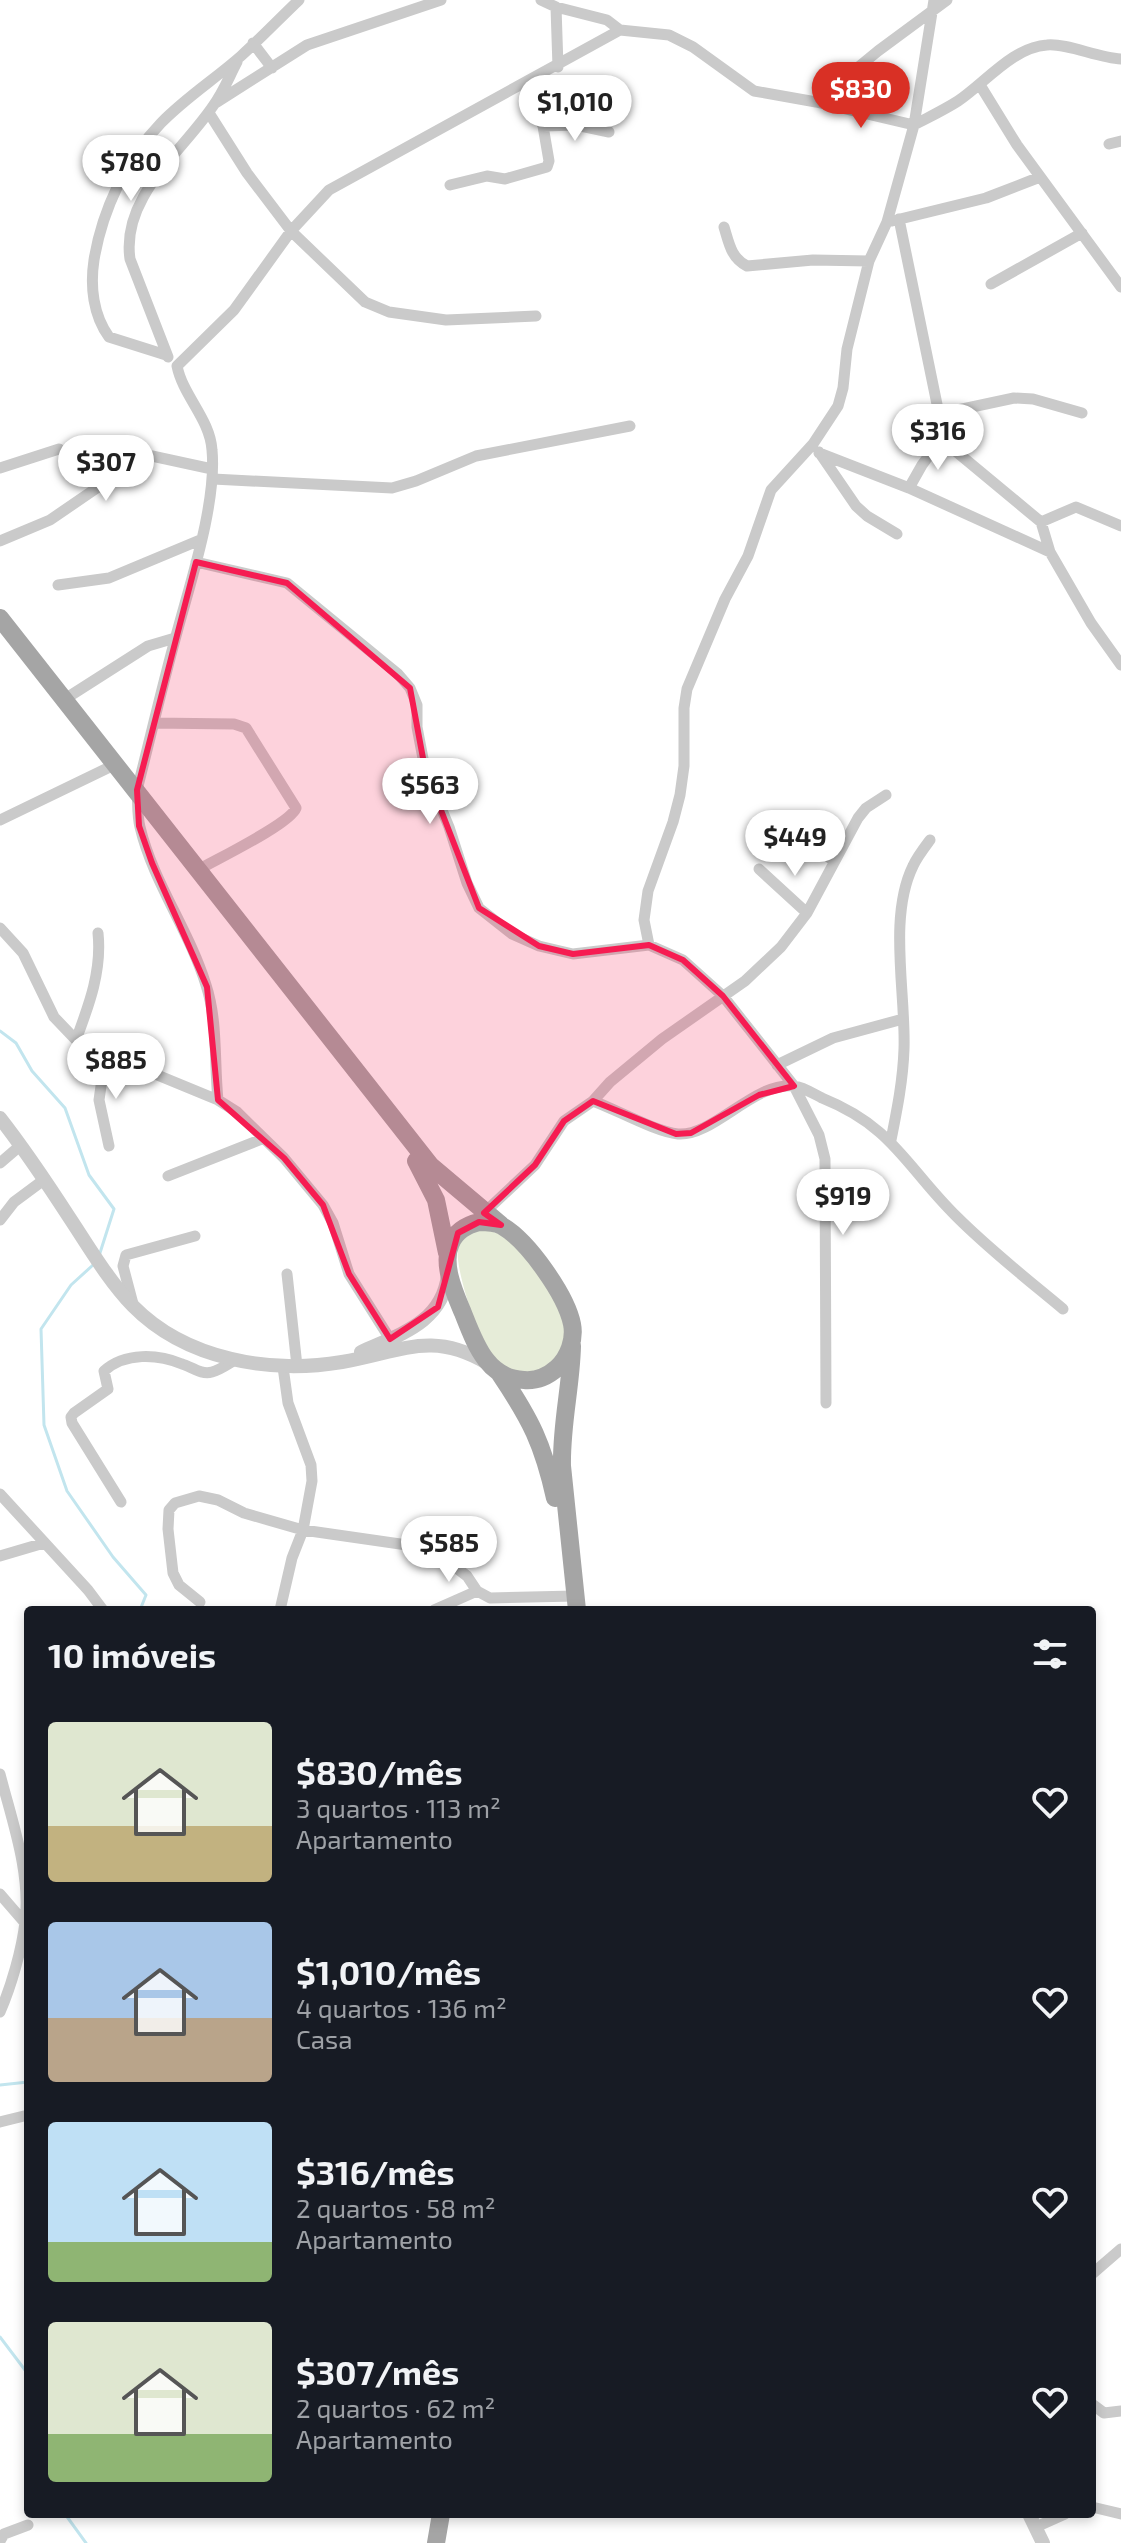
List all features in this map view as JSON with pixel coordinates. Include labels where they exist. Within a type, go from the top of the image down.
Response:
[{"type":"main road","points":[[0,618],[431,1166],[526,1246],[556,1288],[572,1324],[573,1339],[562,1443],[576,1603]]},
{"type":"main road","points":[[362,1078],[431,1185],[454,1292],[475,1341],[531,1420],[539,1438],[571,1555]]},
{"type":"main road","points":[[448,1262],[451,1243],[468,1225],[490,1222],[501,1225]]},
{"type":"main road","points":[[494,1369],[523,1380],[547,1376],[559,1367],[573,1339]]},
{"type":"main road","points":[[436,2543],[440,2518]]},
{"type":"street","points":[[166,355],[109,337],[95,309],[92,275],[105,215],[135,153],[161,123],[210,79],[239,58],[299,0]]},
{"type":"street","points":[[212,108],[307,45],[441,0]]},
{"type":"street","points":[[541,0],[607,20],[620,30],[669,35],[693,47],[754,91],[914,125],[954,103],[1012,58],[1028,50],[1049,44],[1121,59]]},
{"type":"street","points":[[816,102],[934,5],[947,0]]},
{"type":"street","points":[[649,945],[644,920],[648,891],[680,795],[687,689],[725,599],[748,556],[771,490],[816,448],[838,406],[847,349],[869,261],[893,221],[914,125],[934,5]]},
{"type":"street","points":[[556,7],[558,67]]},
{"type":"street","points":[[177,366],[234,310],[291,231],[329,190],[558,67],[620,30]]},
{"type":"street","points":[[253,43],[272,68]]},
{"type":"street","points":[[218,1100],[215,1025],[207,987],[190,940],[152,863],[139,826],[137,790],[196,562],[212,474],[209,433],[184,388],[177,366],[166,355],[130,259],[128,243],[136,210],[150,186],[212,108],[239,58]]},
{"type":"street","points":[[450,185],[487,176],[505,179],[541,171],[549,161],[543,126],[523,84]]},
{"type":"street","points":[[980,85],[1017,145],[1121,287]]},
{"type":"street","points":[[212,108],[247,173],[291,231],[365,302],[376,308],[446,320],[536,316]]},
{"type":"street","points":[[543,126],[576,125],[609,132]]},
{"type":"street","points":[[893,221],[986,198],[1040,177]]},
{"type":"street","points":[[893,221],[939,414],[941,439],[909,488]]},
{"type":"street","points":[[724,227],[730,249],[738,261],[747,266],[813,260],[869,261]]},
{"type":"street","points":[[991,284],[1082,233]]},
{"type":"street","points":[[939,414],[1014,398],[1033,399],[1082,413]]},
{"type":"street","points":[[0,541],[50,520],[142,457],[152,456],[212,474],[392,488],[476,456],[630,426]]},
{"type":"street","points":[[941,439],[1041,522],[1050,552],[1091,623],[1121,665]]},
{"type":"street","points":[[816,448],[1050,552]]},
{"type":"street","points":[[816,448],[856,506],[897,534]]},
{"type":"street","points":[[0,468],[59,449]]},
{"type":"street","points":[[1041,522],[1076,507],[1121,526]]},
{"type":"street","points":[[58,585],[109,578],[200,540]]},
{"type":"street","points":[[196,562],[287,583],[398,674],[410,688],[417,705],[417,727],[425,769],[479,908],[512,934],[539,946],[573,954],[649,945],[683,960],[723,996],[794,1086],[819,1135],[825,1159],[826,1403]]},
{"type":"street","points":[[65,699],[148,646],[175,638]]},
{"type":"street","points":[[154,723],[234,724],[246,728],[296,808],[293,815],[279,824],[198,870]]},
{"type":"street","points":[[0,820],[116,764]]},
{"type":"street","points":[[484,1213],[535,1165],[564,1121],[593,1101],[610,1082],[662,1039],[745,981],[781,947],[807,913],[858,818],[866,808],[886,795]]},
{"type":"street","points":[[781,821],[834,861]]},
{"type":"street","points":[[891,1140],[899,1103],[904,1047],[901,935],[904,894],[912,866],[930,840]]},
{"type":"street","points":[[759,869],[807,913]]},
{"type":"street","points":[[0,928],[33,969],[54,1017],[76,1040],[105,1058],[150,1072],[218,1100],[237,1112],[284,1158],[323,1205],[333,1223],[349,1274],[390,1339]]},
{"type":"street","points":[[76,1040],[99,964],[98,933]]},
{"type":"street","points":[[777,1065],[833,1038],[903,1019]]},
{"type":"street","points":[[105,1058],[99,1100],[109,1146]]},
{"type":"street","points":[[593,1101],[676,1134],[691,1133],[759,1095],[794,1086],[844,1107],[867,1120],[891,1140],[955,1216],[1007,1264],[1063,1309]]},
{"type":"street","points":[[0,1118],[45,1179],[98,1261],[134,1307],[201,1349],[235,1360],[290,1366],[339,1362],[428,1344],[444,1344],[465,1350],[494,1369]]},
{"type":"street","points":[[168,1176],[262,1139]]},
{"type":"street","points":[[0,1163],[21,1145]]},
{"type":"street","points":[[0,1220],[14,1202],[45,1179]]},
{"type":"street","points":[[134,1307],[123,1266],[126,1255],[195,1236]]},
{"type":"street","points":[[339,1362],[427,1318],[438,1307],[446,1290],[448,1262]]},
{"type":"street","points":[[281,1606],[292,1558],[303,1530],[312,1481],[311,1465],[288,1403],[287,1274]]},
{"type":"street","points":[[121,1502],[71,1417],[108,1389],[104,1371],[125,1360],[145,1355],[165,1357],[201,1373],[213,1372],[235,1360]]},
{"type":"street","points":[[0,1494],[100,1606]]},
{"type":"street","points":[[200,1602],[179,1585],[173,1573],[168,1529],[169,1510],[175,1503],[199,1496],[303,1530],[407,1545],[442,1557],[467,1576],[477,1591],[490,1598],[576,1603]]},
{"type":"street","points":[[0,1556],[44,1543]]},
{"type":"street","points":[[443,1606],[477,1591]]},
{"type":"street","points":[[0,1774],[24,1883]]},
{"type":"street","points":[[0,1894],[24,1922]]},
{"type":"street","points":[[0,2012],[24,1927]]},
{"type":"street","points":[[0,2122],[24,2116]]},
{"type":"street","points":[[1096,2271],[1121,2249]]},
{"type":"street","points":[[1096,2407],[1104,2413],[1121,2411]]},
{"type":"street","points":[[1096,2508],[1121,2514]]},
{"type":"street","points":[[1033,2521],[1043,2543]]},
{"type":"street","points":[[1,2535],[28,2525]]},
{"type":"highlighted area","points":[[196,562],[287,583],[410,688],[425,769],[479,908],[539,946],[573,954],[649,945],[683,960],[723,996],[794,1086],[759,1095],[691,1133],[676,1134],[593,1101],[564,1121],[535,1165],[484,1213],[501,1225],[479,1222],[458,1233],[438,1307],[390,1339],[349,1274],[323,1205],[284,1158],[218,1100],[207,987],[152,863],[139,826],[137,790]]},
{"type":"green space","points":[[474,1230],[500,1234],[508,1239],[533,1267],[563,1317],[566,1326],[563,1344],[553,1360],[538,1371],[510,1369],[498,1363],[481,1338],[469,1305],[458,1258],[460,1243]]},
{"type":"waterway","points":[[0,1031],[16,1043],[32,1071],[65,1108],[89,1175],[114,1209],[99,1256]]},
{"type":"waterway","points":[[93,1265],[71,1285],[41,1329],[44,1425],[67,1491],[113,1557],[146,1595],[142,1606]]},
{"type":"waterway","points":[[0,2085],[24,2082]]},
{"type":"waterway","points":[[0,2337],[24,2369]]},
{"type":"waterway","points":[[68,2518],[86,2543]]}]
